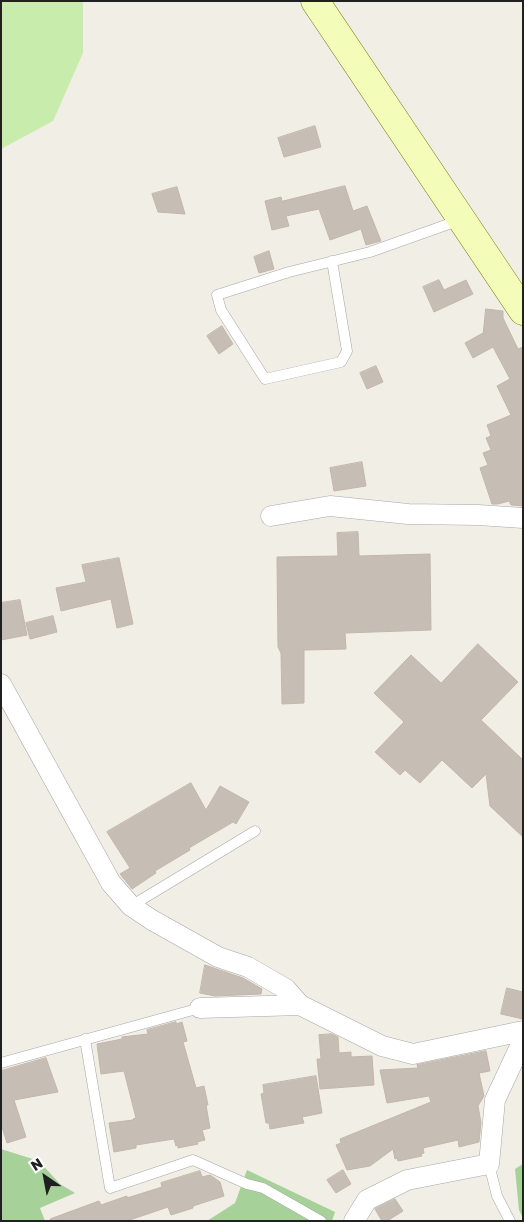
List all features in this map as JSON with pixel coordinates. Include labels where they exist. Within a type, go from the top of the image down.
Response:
[{"type":"street","points":[[315,1],[523,311]]},
{"type":"street","points":[[271,516],[330,506],[408,514],[523,518]]},
{"type":"street","points":[[1,684],[111,883],[131,906],[152,920],[218,957],[248,968],[286,989],[300,1006],[382,1046],[413,1054],[523,1031]]},
{"type":"street","points":[[200,1008],[300,1006]]},
{"type":"street","points":[[354,1221],[367,1200],[408,1180],[490,1164],[495,1100],[520,1053]]},
{"type":"lane","points":[[332,261],[348,351],[341,362],[265,379],[221,310],[217,295],[290,272],[332,261],[370,252],[461,220]]},
{"type":"lane","points":[[131,906],[255,831]]},
{"type":"lane","points":[[1,1063],[200,1008]]},
{"type":"lane","points":[[85,1039],[110,1188],[193,1160],[247,1184],[264,1188],[321,1221]]},
{"type":"lane","points":[[490,1164],[497,1196],[510,1221]]},
{"type":"green space","points":[[1,1],[83,1],[83,53],[53,121],[1,149]]},
{"type":"green space","points":[[1,1149],[39,1161],[60,1184],[75,1193],[40,1208],[45,1221],[1,1221]]},
{"type":"green space","points":[[523,1164],[523,1218],[519,1210],[515,1169]]},
{"type":"green space","points":[[247,1170],[335,1212],[332,1221],[207,1221],[235,1203]]},
{"type":"building","points":[[315,126],[321,147],[284,157],[278,138]]},
{"type":"building","points":[[345,186],[353,211],[367,206],[381,241],[366,245],[361,229],[330,240],[319,209],[286,216],[289,226],[272,230],[265,201],[281,197],[282,201]]},
{"type":"building","points":[[177,187],[185,214],[158,212],[152,194]]},
{"type":"building","points":[[269,251],[274,269],[259,273],[254,257]]},
{"type":"building","points":[[439,280],[444,290],[466,280],[473,294],[434,312],[423,287]]},
{"type":"building","points":[[486,309],[503,311],[503,318],[518,349],[523,347],[523,506],[511,505],[509,501],[492,504],[480,468],[488,465],[483,453],[491,450],[486,438],[491,436],[487,425],[511,415],[497,386],[510,379],[493,347],[473,358],[465,343],[483,333]]},
{"type":"building","points":[[222,326],[233,344],[219,354],[207,336]]},
{"type":"building","points":[[376,366],[383,382],[367,389],[360,373]]},
{"type":"building","points":[[362,462],[366,486],[334,491],[330,468]]},
{"type":"building","points":[[358,532],[359,556],[430,554],[431,630],[345,633],[346,649],[304,650],[304,703],[282,704],[281,653],[278,647],[277,557],[338,556],[337,533]]},
{"type":"building","points":[[119,558],[133,624],[117,628],[111,599],[61,611],[56,588],[86,582],[82,565]]},
{"type":"building","points":[[20,600],[27,635],[1,640],[1,603]]},
{"type":"building","points":[[53,616],[57,632],[30,639],[26,623]]},
{"type":"building","points":[[478,644],[518,682],[481,720],[523,760],[523,837],[490,806],[486,774],[472,788],[442,760],[420,783],[405,770],[400,775],[375,752],[404,722],[374,693],[411,655],[441,683]]},
{"type":"building","points":[[191,783],[206,810],[220,786],[249,802],[236,824],[233,822],[189,848],[190,850],[155,871],[156,873],[132,889],[120,874],[130,868],[107,832]]},
{"type":"building","points":[[205,965],[243,978],[262,989],[261,994],[215,996],[200,993]]},
{"type":"building","points":[[507,988],[523,992],[523,1019],[501,1014]]},
{"type":"building","points":[[176,1022],[176,1024],[182,1022],[187,1041],[183,1042],[196,1088],[204,1086],[210,1128],[202,1130],[205,1140],[197,1142],[198,1144],[178,1148],[174,1139],[136,1145],[136,1148],[114,1152],[109,1123],[136,1118],[124,1071],[101,1074],[97,1044],[122,1039],[122,1037],[148,1034],[147,1030]]},
{"type":"building","points":[[332,1034],[338,1037],[339,1053],[351,1052],[351,1057],[372,1056],[374,1085],[320,1089],[317,1059],[321,1059],[319,1035]]},
{"type":"building","points":[[486,1051],[490,1071],[479,1073],[484,1096],[478,1106],[481,1123],[479,1142],[459,1147],[458,1140],[423,1148],[424,1153],[421,1154],[422,1156],[398,1161],[397,1158],[395,1159],[393,1149],[370,1166],[347,1170],[336,1145],[341,1143],[340,1139],[431,1102],[429,1096],[387,1103],[380,1070],[418,1068],[417,1065]]},
{"type":"building","points":[[46,1058],[58,1092],[14,1100],[26,1137],[7,1143],[1,1124],[1,1071]]},
{"type":"building","points":[[316,1076],[322,1113],[302,1117],[304,1123],[270,1129],[269,1123],[266,1123],[261,1094],[264,1093],[263,1085]]},
{"type":"building","points":[[343,1170],[351,1184],[336,1193],[327,1180]]},
{"type":"building","points":[[200,1171],[202,1177],[210,1175],[220,1182],[224,1196],[171,1215],[168,1207],[127,1221],[51,1221],[50,1219],[99,1201],[101,1205],[162,1187],[161,1183]]},
{"type":"building","points":[[395,1199],[403,1211],[387,1221],[382,1221],[375,1209]]}]
